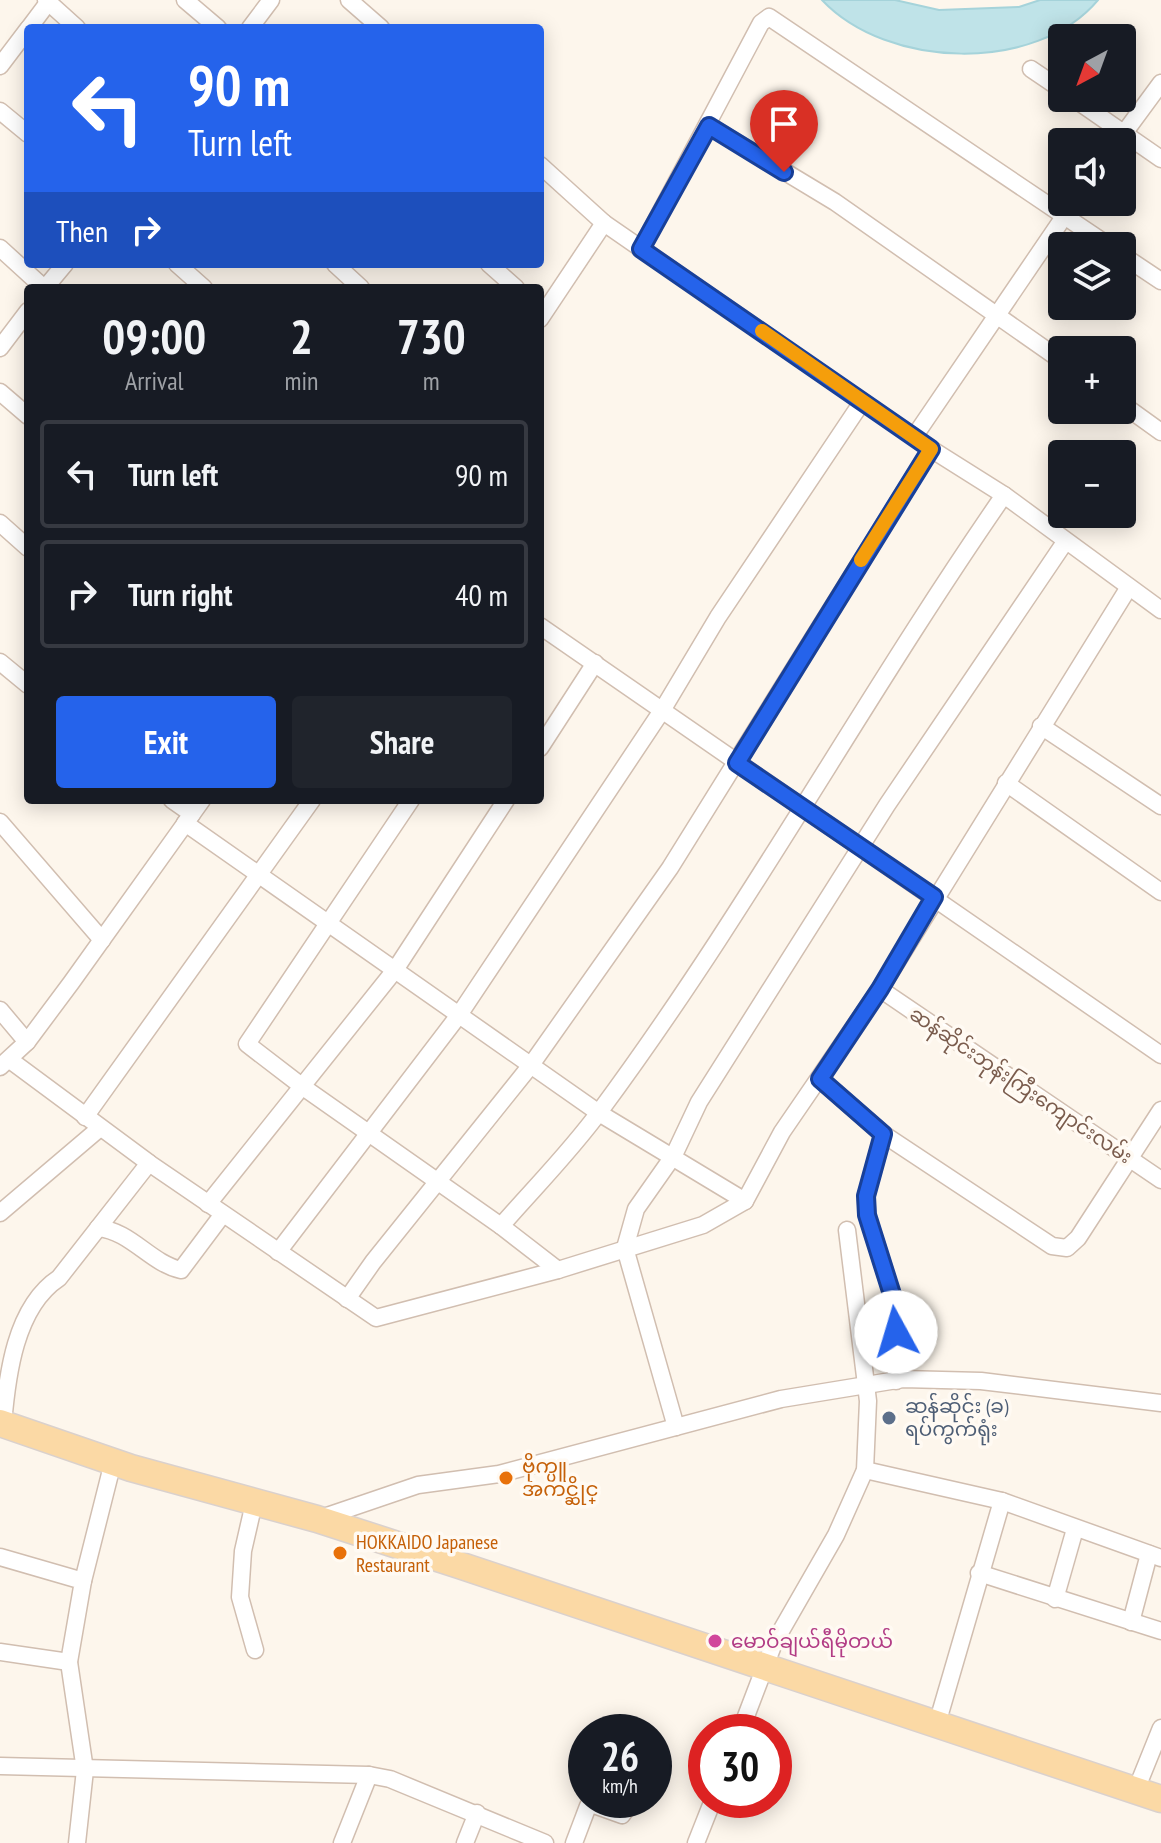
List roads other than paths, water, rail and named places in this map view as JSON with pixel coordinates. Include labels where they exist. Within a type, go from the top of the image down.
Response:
[{"type":"main road","points":[[2,1424],[113,1462],[317,1519],[1149,1794]]},
{"type":"street","points":[[185,0],[213,24]]},
{"type":"street","points":[[253,24],[271,0]]},
{"type":"street","points":[[349,0],[376,24]]},
{"type":"street","points":[[32,24],[48,1],[73,24]]},
{"type":"street","points":[[641,249],[761,23],[769,17],[1048,196]]},
{"type":"street","points":[[0,66],[24,34]]},
{"type":"street","points":[[1031,69],[1048,81]]},
{"type":"street","points":[[1128,128],[1161,83]]},
{"type":"street","points":[[0,111],[24,131]]},
{"type":"street","points":[[1090,112],[1109,128]]},
{"type":"street","points":[[709,126],[835,202],[866,227],[1048,351]]},
{"type":"street","points":[[1136,146],[1161,159]]},
{"type":"street","points":[[544,169],[604,223],[931,449],[1004,495],[1161,610]]},
{"type":"street","points":[[914,437],[1064,216]]},
{"type":"street","points":[[1077,216],[1094,232]]},
{"type":"street","points":[[544,310],[604,223]]},
{"type":"street","points":[[0,248],[40,284]]},
{"type":"street","points":[[1136,264],[1161,281]]},
{"type":"street","points":[[48,284],[62,268]]},
{"type":"street","points":[[182,268],[200,284]]},
{"type":"street","points":[[339,268],[357,284]]},
{"type":"street","points":[[494,268],[512,284]]},
{"type":"street","points":[[0,348],[24,316]]},
{"type":"street","points":[[0,392],[24,413]]},
{"type":"street","points":[[278,1252],[459,1015],[862,402]]},
{"type":"street","points":[[1136,414],[1161,432]]},
{"type":"street","points":[[347,1299],[531,1065],[670,868],[931,449]]},
{"type":"street","points":[[501,1226],[599,1113],[800,809],[891,663],[1004,495]]},
{"type":"street","points":[[0,523],[24,544]]},
{"type":"street","points":[[676,1427],[625,1248],[636,1209],[674,1155],[699,1102],[860,847],[1065,542]]},
{"type":"street","points":[[745,1201],[674,1155],[599,1113],[395,970],[261,875],[193,812],[27,1042],[5,1064],[376,1318],[558,1270],[703,1225],[745,1201],[782,1132],[880,989],[934,897],[1129,587]]},
{"type":"street","points":[[544,629],[663,709],[800,809],[934,897],[1161,1055]]},
{"type":"street","points":[[0,662],[24,682]]},
{"type":"street","points":[[544,742],[595,663]]},
{"type":"street","points":[[1041,726],[1161,806]]},
{"type":"street","points":[[1006,783],[1161,892]]},
{"type":"street","points":[[85,1117],[309,804]]},
{"type":"street","points":[[408,804],[247,1044],[558,1270]]},
{"type":"street","points":[[208,1204],[395,970],[503,804]]},
{"type":"street","points":[[0,822],[102,940]]},
{"type":"street","name":"ဆန်ဆိုင်းဘုန်းကြီးကျောင်းလမ်း","points":[[880,989],[1161,1180]]},
{"type":"street","points":[[0,1010],[27,1042]]},
{"type":"street","points":[[820,1079],[883,1134],[1052,1246],[1067,1248],[1078,1238],[1161,1110]]},
{"type":"street","points":[[0,1213],[100,1128]]},
{"type":"street","points":[[883,1134],[866,1196],[867,1215],[896,1307],[896,1381]]},
{"type":"street","points":[[2,1424],[13,1354],[42,1289],[59,1278],[149,1163]]},
{"type":"street","points":[[98,1228],[116,1231],[169,1267],[181,1270],[223,1214]]},
{"type":"street","points":[[747,1714],[774,1643],[836,1535],[865,1470],[869,1436],[847,1230]]},
{"type":"street","points":[[317,1519],[418,1485],[499,1474],[781,1399],[865,1385],[896,1381],[981,1381],[1161,1403]]},
{"type":"street","points":[[77,1843],[85,1770],[69,1662],[83,1581],[113,1462]]},
{"type":"street","points":[[865,1470],[1002,1501],[1155,1556],[1131,1622]]},
{"type":"street","points":[[937,1724],[1002,1501]]},
{"type":"street","points":[[254,1503],[243,1551],[240,1597],[255,1650]]},
{"type":"street","points":[[1055,1599],[1075,1529]]},
{"type":"street","points":[[0,1557],[83,1581]]},
{"type":"street","points":[[979,1573],[1161,1631]]},
{"type":"street","points":[[0,1652],[69,1662]]},
{"type":"street","points":[[1149,1794],[1161,1728]]},
{"type":"street","points":[[0,1766],[369,1775],[390,1779],[545,1843]]},
{"type":"street","points":[[342,1843],[369,1775]]},
{"type":"street","points":[[465,1843],[477,1813]]},
{"type":"street","points":[[574,1843],[583,1818]]},
{"type":"street","points":[[696,1843],[706,1818]]},
{"type":"water","points":[[822,0],[895,0],[939,10],[1019,7],[1040,0],[1098,0],[1071,24],[1048,24],[1048,36],[1001,51],[961,54],[922,50],[884,40],[850,23]]},
{"type":"place","name":"ဆန်ဆိုင်း (ခ) ရပ်ကွက်ရုံး","points":[[889,1418]]},
{"type":"place","name":"ဗိုက္ပူ အကင္ဆိုင္","points":[[506,1478]]},
{"type":"place","name":"HOKKAIDO Japanese Restaurant","points":[[340,1553]]},
{"type":"place","name":"မောဝ်ချယ်ရီမိုတယ်","points":[[715,1641]]}]
